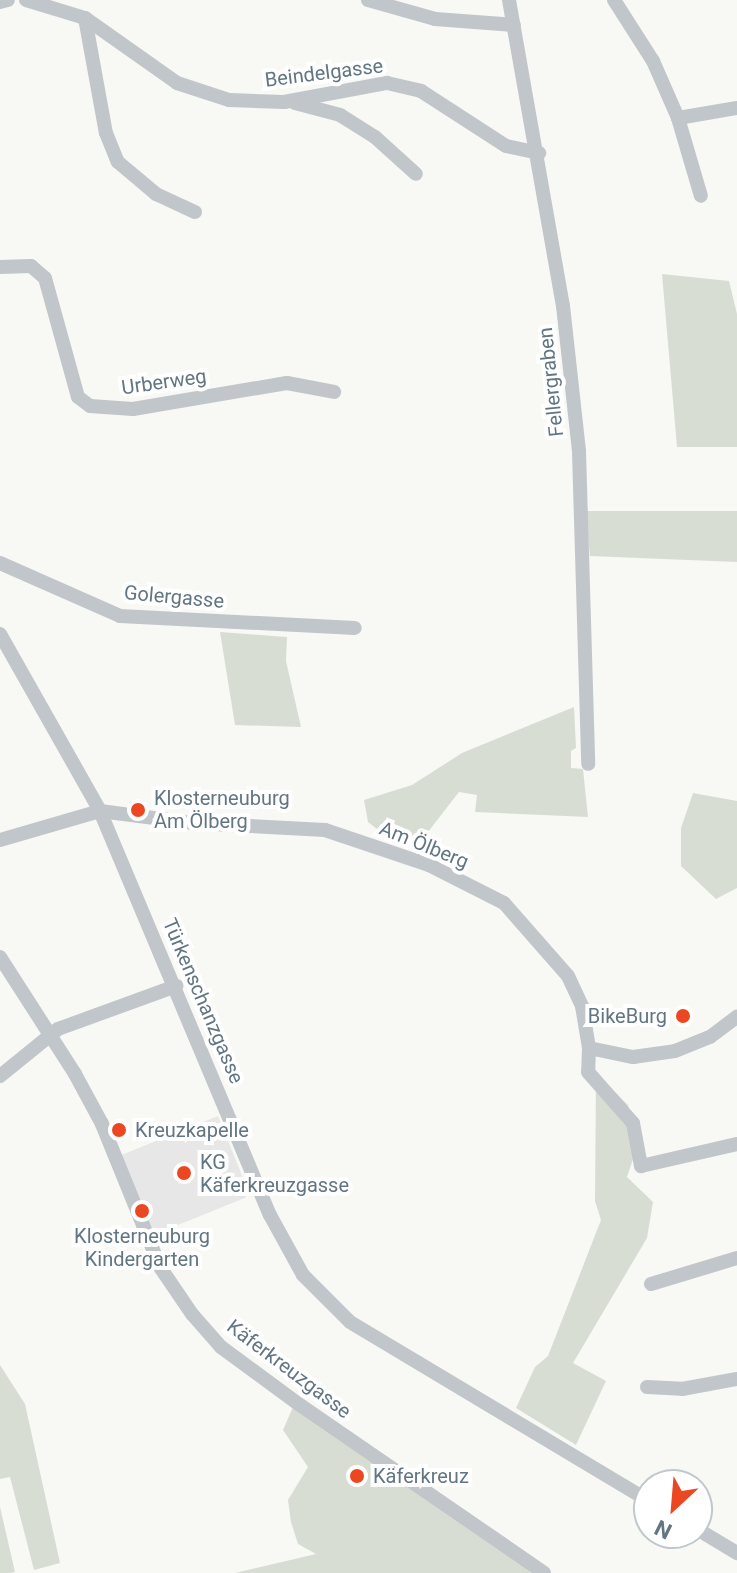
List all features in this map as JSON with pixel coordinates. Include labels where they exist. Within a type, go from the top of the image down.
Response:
[{"type":"street","points":[[0,2],[8,0]]},
{"type":"street","name":"Beindelgasse","points":[[26,0],[85,18],[177,83],[229,100],[284,102],[387,83],[421,91],[506,146],[539,153]]},
{"type":"street","points":[[368,0],[435,19],[514,25]]},
{"type":"street","name":"Fellergraben","points":[[509,0],[539,153],[579,452],[588,764]]},
{"type":"street","points":[[614,0],[653,61],[678,118],[701,196]]},
{"type":"street","points":[[85,18],[106,133],[118,162],[156,194],[195,212]]},
{"type":"street","points":[[284,102],[340,115],[375,137],[416,174]]},
{"type":"street","points":[[678,118],[737,108]]},
{"type":"street","name":"Urberweg","points":[[0,267],[31,266],[45,278],[78,397],[90,406],[133,409],[287,383],[334,392]]},
{"type":"street","name":"Golergasse","points":[[0,563],[120,616],[355,628]]},
{"type":"street","name":"Türkenschanzgasse","points":[[0,634],[100,811],[270,1215],[303,1275],[350,1322],[633,1491]]},
{"type":"street","name":"Am Ölberg","points":[[0,840],[100,811],[193,823],[325,830],[429,865],[504,903],[535,933],[581,1001],[589,1048],[588,1072],[633,1123],[641,1166],[737,1144]]},
{"type":"street","name":"Käferkreuzgasse","points":[[0,957],[50,1033],[102,1124],[160,1267],[221,1347],[544,1573]]},
{"type":"street","points":[[0,1076],[50,1033],[176,986]]},
{"type":"street","points":[[589,1048],[633,1057],[675,1051],[710,1037],[737,1017]]},
{"type":"street","points":[[651,1284],[737,1258]]},
{"type":"street","points":[[647,1387],[682,1389],[737,1379]]},
{"type":"street","points":[[713,1539],[737,1553]]},
{"type":"shaded area","points":[[662,274],[729,281],[737,314],[737,447],[677,447]]},
{"type":"shaded area","points":[[585,511],[737,511],[737,562],[590,556]]},
{"type":"shaded area","points":[[220,632],[287,637],[286,661],[301,727],[235,725]]},
{"type":"shaded area","points":[[574,707],[576,748],[571,751],[571,768],[583,769],[588,817],[475,812],[477,795],[459,792],[417,846],[387,837],[368,822],[364,800],[412,785],[462,753]]},
{"type":"shaded area","points":[[693,793],[737,801],[737,888],[716,899],[681,866],[681,828]]},
{"type":"shaded area","points":[[596,1073],[628,1105],[637,1147],[627,1177],[653,1202],[647,1238],[573,1363],[606,1381],[576,1445],[516,1408],[535,1367],[548,1356],[601,1220],[595,1201]]},
{"type":"shaded area","name":"KG Käferkreuzgasse","points":[[218,1116],[250,1196],[150,1236],[118,1156]]},
{"type":"shaded area","points":[[0,1365],[25,1404],[60,1563],[34,1570],[10,1477],[0,1479]]},
{"type":"shaded area","points":[[293,1407],[536,1573],[235,1573],[316,1554],[298,1544],[291,1522],[288,1500],[308,1467],[283,1430]]},
{"type":"shaded area","points":[[0,1507],[15,1572],[0,1573]]},
{"type":"place","name":"Klosterneuburg Am Ölberg","points":[[138,810]]},
{"type":"place","name":"BikeBurg","points":[[683,1016]]},
{"type":"place","name":"Kreuzkapelle","points":[[119,1130]]},
{"type":"place","name":"KG Käferkreuzgasse","points":[[184,1173]]},
{"type":"place","name":"Klosterneuburg Kindergarten","points":[[142,1211]]},
{"type":"place","name":"Käferkreuz","points":[[357,1476]]}]
